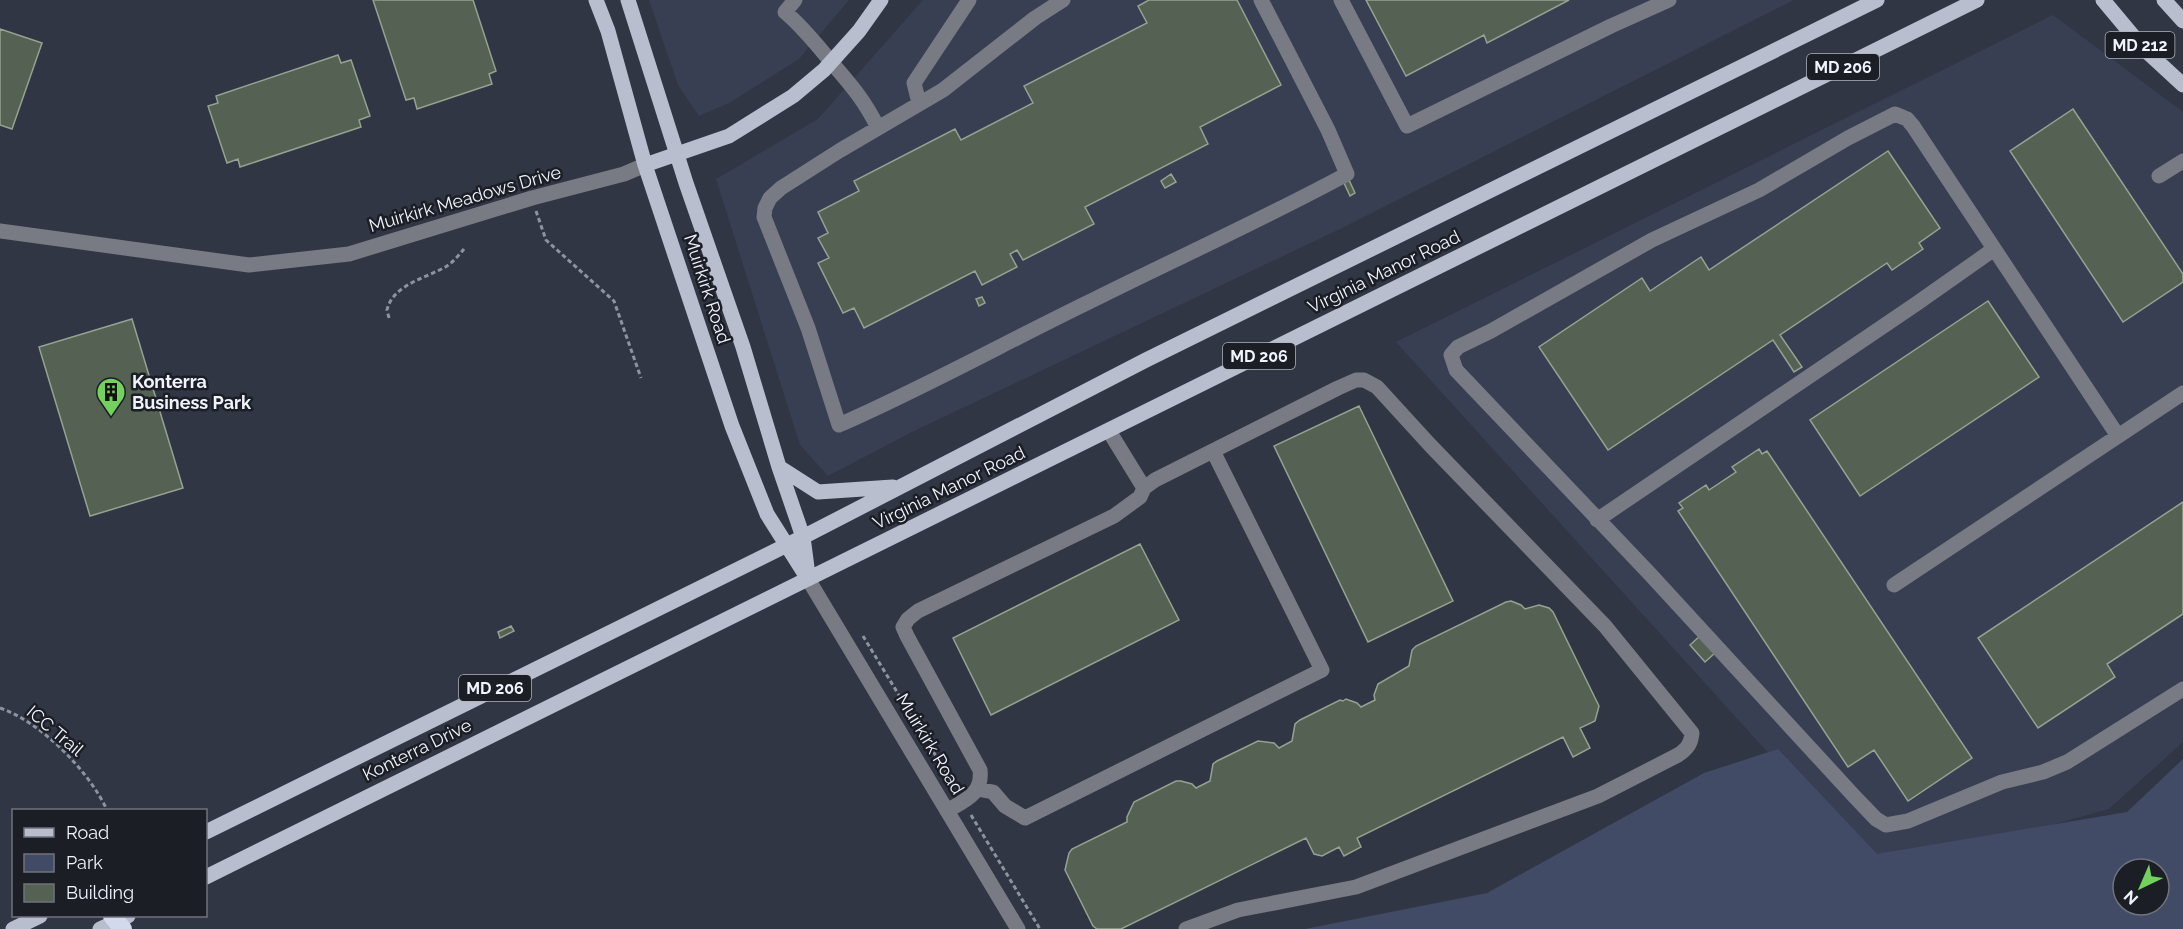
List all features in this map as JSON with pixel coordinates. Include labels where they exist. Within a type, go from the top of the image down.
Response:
[{"type":"main road","name":"Muirkirk Road","points":[[596,0],[608,31],[645,165],[732,426],[767,514],[808,579]]},
{"type":"main road","name":"Muirkirk Road","points":[[628,0],[677,154],[743,347],[779,467],[803,537],[808,579]]},
{"type":"main road","name":"Muirkirk Meadows Drive","points":[[645,165],[729,136],[793,96],[831,62],[859,31],[881,0]]},
{"type":"main road","name":"Virginia Manor Road","points":[[785,545],[1156,355],[1877,0]]},
{"type":"main road","name":"Virginia Manor Road","points":[[808,579],[1977,0]]},
{"type":"main road","name":"MD 212","points":[[2103,0],[2144,49],[2183,85]]},
{"type":"main road","name":"MD 212","points":[[2164,0],[2183,21]]},
{"type":"main road","points":[[779,467],[818,492],[902,486]]},
{"type":"main road","name":"Konterra Drive","points":[[207,832],[785,545]]},
{"type":"main road","name":"Konterra Drive","points":[[207,877],[808,579]]},
{"type":"main road","points":[[13,929],[36,917]]},
{"type":"main road","points":[[100,929],[120,920]]},
{"type":"street","points":[[795,0],[785,12],[804,28],[866,103],[878,128]]},
{"type":"street","points":[[919,103],[914,83],[969,0]]},
{"type":"street","points":[[1063,0],[1028,24],[943,90],[781,188],[770,198],[764,217],[808,328],[839,425],[1291,205],[1347,174],[1328,130],[1261,0]]},
{"type":"street","points":[[1341,0],[1407,126],[1669,0]]},
{"type":"street","points":[[2118,436],[1913,126],[1907,119],[1895,114],[1848,138],[1759,190],[1652,240],[1491,331],[1458,347],[1451,355],[1456,370],[1649,573],[1854,796],[1876,819],[1886,825],[1908,821],[2002,782],[2043,772],[2067,762],[2183,689]]},
{"type":"street","points":[[2159,176],[2183,161]]},
{"type":"street","name":"Muirkirk Meadows Drive","points":[[0,231],[249,266],[349,254],[532,198],[624,174],[645,165]]},
{"type":"street","points":[[1597,520],[1994,249]]},
{"type":"street","points":[[947,811],[968,799],[981,780],[977,763],[903,627],[908,619],[918,611],[1114,516],[1140,497],[1144,488],[1155,480],[1356,380],[1364,380],[1377,387],[1605,626],[1692,733],[1691,742],[1686,749],[1598,796],[1356,887],[1238,910],[1186,929]]},
{"type":"street","points":[[1894,585],[2183,393]]},
{"type":"street","points":[[1108,431],[1144,488]]},
{"type":"street","points":[[977,789],[993,792],[1005,806],[1025,818],[1322,670],[1213,451]]},
{"type":"street","name":"Muirkirk Road","points":[[808,579],[1018,929]]},
{"type":"path","points":[[532,198],[546,240],[614,301],[641,378]]},
{"type":"path","points":[[389,318],[387,310],[394,296],[402,289],[449,265],[464,249]]},
{"type":"path","points":[[862,636],[954,786]]},
{"type":"path","name":"ICC Trail","points":[[0,708],[29,722],[52,741],[76,764],[106,809]]},
{"type":"path","points":[[973,818],[1040,929]]},
{"type":"shaded area","points":[[649,0],[849,0],[799,59],[729,103],[699,116],[678,85]]},
{"type":"shaded area","points":[[923,0],[1794,0],[1340,229],[914,431],[828,476],[800,445],[716,179],[818,119]]},
{"type":"shaded area","points":[[2053,15],[2183,112],[2183,742],[2109,809],[1877,873],[1396,342]]},
{"type":"green space","points":[[1778,749],[1877,854],[2127,812],[2183,759],[2183,929],[1305,929],[1487,893],[1704,773]]},
{"type":"building","points":[[373,0],[473,0],[496,71],[489,74],[492,84],[417,109],[414,98],[406,100]]},
{"type":"building","points":[[1149,0],[1237,0],[1281,85],[1200,127],[1208,144],[1085,207],[1094,224],[1023,260],[1017,250],[1010,254],[1017,267],[982,285],[975,271],[864,328],[854,308],[843,313],[818,263],[829,258],[818,238],[828,233],[818,212],[859,191],[854,181],[955,129],[961,140],[1033,103],[1024,86],[1147,23],[1138,6]]},
{"type":"building","points":[[1366,0],[1569,0],[1487,43],[1484,35],[1406,76]]},
{"type":"building","points":[[0,29],[42,43],[12,129],[0,125]]},
{"type":"building","points":[[338,55],[341,63],[351,60],[370,116],[359,120],[361,127],[240,167],[238,159],[227,163],[208,106],[218,103],[216,96]]},
{"type":"building","points":[[2073,109],[2183,274],[2183,282],[2123,322],[2010,151]]},
{"type":"building","points":[[1888,151],[1940,228],[1919,243],[1923,249],[1892,270],[1887,263],[1780,335],[1802,367],[1794,372],[1773,340],[1608,450],[1539,347],[1642,278],[1650,291],[1701,257],[1709,270]]},
{"type":"building","points":[[1171,174],[1176,182],[1165,188],[1161,181]]},
{"type":"building","points":[[1349,180],[1355,193],[1350,196],[1344,183]]},
{"type":"building","points":[[982,297],[985,303],[979,306],[976,299]]},
{"type":"building","points":[[1988,301],[2039,377],[1860,496],[1810,420]]},
{"type":"building","name":"Konterra Business Park","points":[[132,319],[183,488],[90,516],[39,347]]},
{"type":"building","points":[[1359,406],[1453,601],[1368,642],[1274,446]]},
{"type":"building","points":[[1759,449],[1762,454],[1767,451],[1972,758],[1908,801],[1874,750],[1848,767],[1678,511],[1683,508],[1679,503],[1706,485],[1709,490],[1736,472],[1732,467]]},
{"type":"building","points":[[2183,502],[2183,614],[2107,664],[2115,677],[2038,728],[1978,638]]},
{"type":"building","points":[[1140,544],[1179,620],[991,715],[953,638]]},
{"type":"building","points":[[1511,601],[1525,609],[1539,605],[1553,612],[1599,706],[1595,721],[1580,728],[1590,748],[1573,757],[1563,737],[1357,838],[1361,847],[1344,856],[1339,847],[1322,856],[1314,854],[1306,838],[1121,929],[1097,929],[1093,926],[1065,870],[1072,849],[1127,822],[1134,802],[1176,781],[1192,784],[1196,788],[1210,781],[1213,764],[1217,761],[1258,741],[1274,743],[1279,748],[1292,741],[1295,724],[1340,700],[1346,699],[1361,707],[1375,700],[1374,695],[1378,684],[1409,666],[1412,650],[1416,646]]},
{"type":"building","points":[[511,626],[514,631],[500,638],[498,632]]},
{"type":"building","points":[[1701,635],[1716,652],[1705,662],[1690,645]]},
{"type":"place","name":"Konterra Business Park","points":[[111,418]]}]
